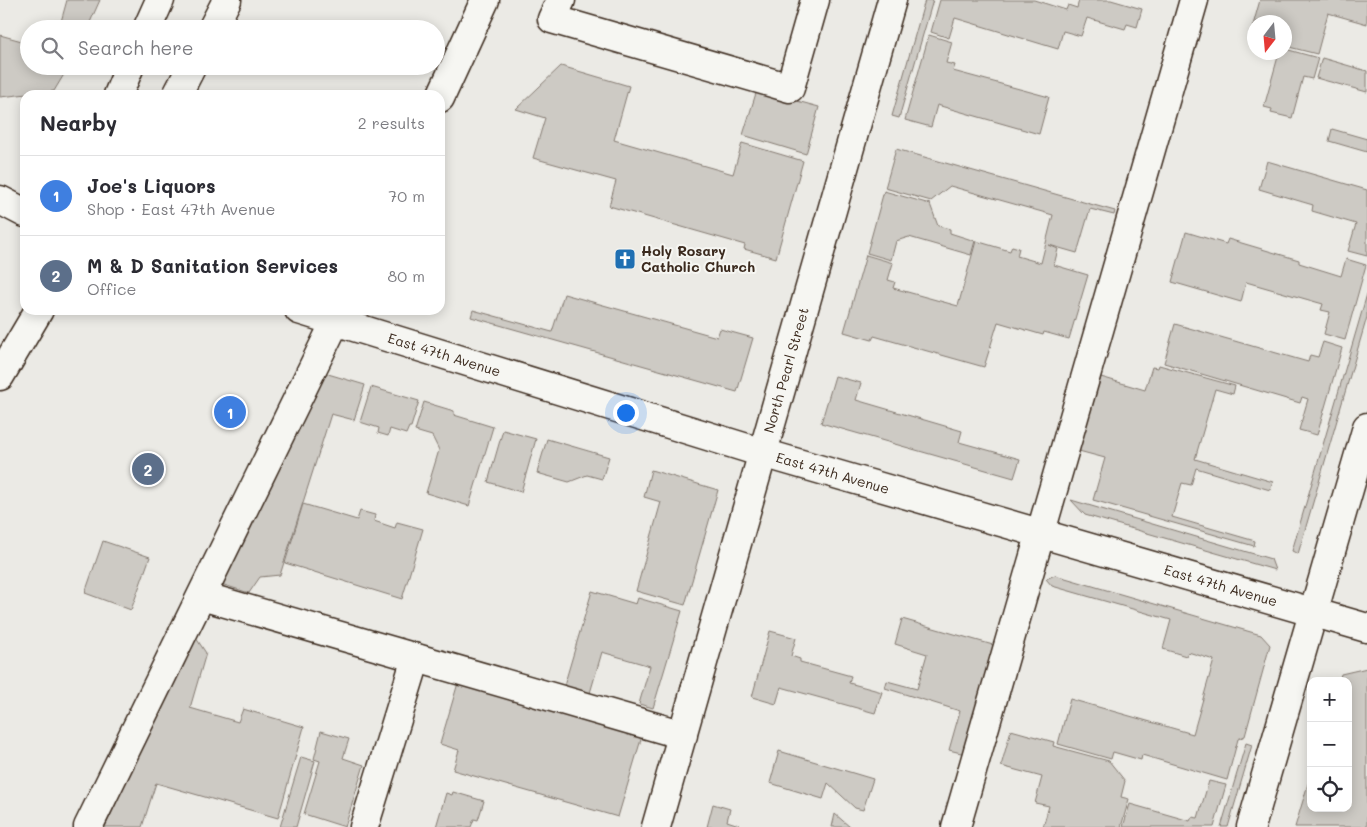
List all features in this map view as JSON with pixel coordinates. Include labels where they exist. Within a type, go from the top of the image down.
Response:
[{"type":"street","points":[[151,20],[160,0]]},
{"type":"street","points":[[217,20],[227,0]]},
{"type":"street","points":[[444,90],[485,0]]},
{"type":"street","points":[[561,0],[552,19],[790,88],[815,0]]},
{"type":"street","name":"North Pearl Street","points":[[656,827],[892,0]]},
{"type":"street","points":[[956,827],[1194,0]]},
{"type":"street","points":[[120,90],[126,75]]},
{"type":"street","points":[[179,90],[187,75]]},
{"type":"street","points":[[0,200],[20,210]]},
{"type":"street","points":[[0,376],[35,315]]},
{"type":"street","points":[[88,827],[339,316]]},
{"type":"street","name":"East 47th Avenue","points":[[339,316],[763,453],[1367,628]]},
{"type":"street","points":[[1251,827],[1367,427]]},
{"type":"street","points":[[202,596],[683,735]]},
{"type":"street","points":[[364,827],[416,658]]},
{"type":"shaded area","points":[[67,0],[100,0],[91,20],[61,20]]},
{"type":"shaded area","points":[[925,0],[933,0],[899,118],[892,116]]},
{"type":"shaded area","points":[[940,0],[1034,0],[1066,10],[1068,5],[1077,8],[1079,0],[1111,0],[1142,9],[1137,27],[1127,24],[1125,29],[1087,18],[1081,36],[1063,31],[1058,49],[955,18],[949,38],[931,32]]},
{"type":"shaded area","points":[[1260,0],[1367,0],[1367,24],[1328,13],[1317,54],[1292,48],[1292,15],[1256,15]]},
{"type":"shaded area","points":[[0,35],[20,41],[20,75],[64,75],[55,90],[20,90],[20,95],[0,97]]},
{"type":"shaded area","points":[[929,35],[952,42],[946,63],[955,65],[953,71],[1049,97],[1039,134],[937,105],[931,127],[905,120]]},
{"type":"shaded area","points":[[1292,51],[1318,58],[1312,79],[1303,77],[1292,118],[1271,113],[1272,109],[1264,107],[1277,60],[1292,60]]},
{"type":"shaded area","points":[[1322,58],[1367,71],[1367,92],[1316,78]]},
{"type":"shaded area","points":[[561,66],[629,86],[614,140],[733,174],[742,143],[803,161],[776,258],[744,249],[745,245],[609,206],[616,181],[533,158],[545,118],[516,109]]},
{"type":"shaded area","points":[[757,90],[819,107],[806,154],[743,135]]},
{"type":"shaded area","points":[[1332,129],[1367,139],[1367,152],[1329,141]]},
{"type":"shaded area","points":[[896,149],[1115,211],[1114,215],[1090,209],[1077,253],[1049,245],[1058,249],[1054,265],[1088,275],[1069,339],[1044,332],[1043,335],[998,322],[984,367],[874,336],[872,340],[844,332],[866,255],[893,263],[888,280],[895,282],[893,288],[958,306],[976,241],[1010,251],[1012,246],[1019,248],[1017,256],[1041,263],[1053,215],[950,186],[931,201],[885,188]]},
{"type":"shaded area","points":[[1267,161],[1367,190],[1367,256],[1348,251],[1356,224],[1312,211],[1313,205],[1259,189]]},
{"type":"shaded area","points":[[884,191],[930,204],[938,226],[950,229],[950,233],[975,241],[971,255],[909,237],[896,241],[891,260],[867,253]]},
{"type":"shaded area","points":[[1186,232],[1226,244],[1228,239],[1299,260],[1299,263],[1341,276],[1346,259],[1366,265],[1345,340],[1324,334],[1330,312],[1321,310],[1323,304],[1246,282],[1241,302],[1172,282]]},
{"type":"shaded area","points":[[564,294],[717,337],[720,329],[753,338],[737,392],[471,317],[473,310],[552,332]]},
{"type":"shaded area","points":[[1367,294],[1367,317],[1298,554],[1292,551]]},
{"type":"shaded area","points":[[1175,324],[1308,362],[1310,355],[1318,357],[1323,342],[1342,348],[1317,435],[1299,430],[1308,399],[1302,397],[1300,403],[1164,363]]},
{"type":"shaded area","points":[[1159,365],[1235,386],[1233,394],[1215,389],[1195,459],[1273,482],[1270,490],[1196,468],[1191,485],[1182,483],[1172,517],[1255,541],[1254,546],[1093,500],[1105,458],[1075,450],[1091,394],[1095,395],[1101,377],[1145,390],[1152,367],[1158,368]]},
{"type":"shaded area","points":[[318,371],[365,385],[354,420],[331,414],[280,575],[260,577],[249,593],[218,583]]},
{"type":"shaded area","points":[[835,376],[861,383],[856,400],[962,431],[959,442],[1020,459],[1014,478],[821,423]]},
{"type":"shaded area","points":[[371,387],[419,401],[411,427],[409,427],[406,434],[390,429],[388,436],[378,433],[379,428],[360,422]]},
{"type":"shaded area","points":[[424,402],[454,411],[454,415],[493,427],[469,506],[426,493],[439,450],[432,436],[415,431]]},
{"type":"shaded area","points":[[503,430],[536,439],[521,492],[488,482]]},
{"type":"shaded area","points":[[547,439],[609,457],[602,479],[587,475],[569,482],[537,473]]},
{"type":"shaded area","points":[[651,470],[718,490],[685,605],[636,591],[661,502],[644,497]]},
{"type":"shaded area","points":[[1071,500],[1271,559],[1275,570],[1085,515]]},
{"type":"shaded area","points":[[303,504],[357,520],[360,511],[375,515],[374,521],[395,528],[397,522],[423,529],[402,599],[285,563]]},
{"type":"shaded area","points":[[103,541],[150,557],[131,610],[85,593]]},
{"type":"shaded area","points":[[1055,575],[1261,635],[1270,645],[1245,736],[1238,739],[1227,780],[1142,755],[1141,760],[1113,752],[1111,759],[1058,744],[1070,699],[1193,734],[1214,660],[1188,652],[1186,656],[1163,649],[1171,620],[1052,586],[1046,579]]},
{"type":"shaded area","points":[[592,591],[636,604],[638,598],[682,611],[653,708],[639,704],[650,666],[602,652],[590,693],[564,686]]},
{"type":"shaded area","points":[[902,619],[1000,647],[969,755],[949,750],[960,711],[885,688],[887,681],[917,689],[927,654],[895,644]]},
{"type":"shaded area","points":[[770,631],[796,638],[791,656],[800,659],[800,662],[851,676],[849,683],[882,692],[875,713],[781,687],[776,704],[752,697]]},
{"type":"shaded area","points":[[194,635],[206,653],[190,708],[238,722],[243,709],[304,727],[278,818],[156,783],[142,827],[105,827]]},
{"type":"shaded area","points":[[1367,668],[1367,827],[1295,827],[1307,787],[1307,812],[1352,812],[1352,677],[1340,677],[1341,674]]},
{"type":"shaded area","points":[[458,683],[642,736],[618,817],[453,770],[459,750],[440,744]]},
{"type":"shaded area","points":[[1011,730],[1054,742],[1053,746],[1109,761],[1125,781],[1121,797],[1129,799],[1121,827],[1043,827],[1049,806],[1035,803],[1042,777],[1001,766]]},
{"type":"shaded area","points":[[321,731],[349,739],[343,758],[364,765],[345,827],[304,814],[320,761],[314,759]]},
{"type":"shaded area","points":[[1246,743],[1252,745],[1228,827],[1221,827]]},
{"type":"shaded area","points":[[779,751],[873,779],[863,810],[855,808],[828,783],[823,799],[770,783]]},
{"type":"shaded area","points":[[301,757],[315,761],[296,827],[280,827]]},
{"type":"shaded area","points":[[1209,781],[1226,785],[1214,827],[1123,827],[1130,804],[1190,821],[1192,817],[1198,818]]},
{"type":"shaded area","points":[[453,792],[484,801],[478,820],[474,819],[471,827],[436,827],[446,793],[452,795]]},
{"type":"shaded area","points":[[713,804],[730,809],[727,821],[739,825],[738,827],[707,827]]},
{"type":"shaded area","points":[[835,814],[850,827],[832,827]]},
{"type":"place","name":"Holy Rosary Catholic Church","points":[[625,259]]},
{"type":"place","name":"Joe's Liquors","points":[[230,412]]},
{"type":"place","name":"M & D Sanitation Services","points":[[148,469]]}]
